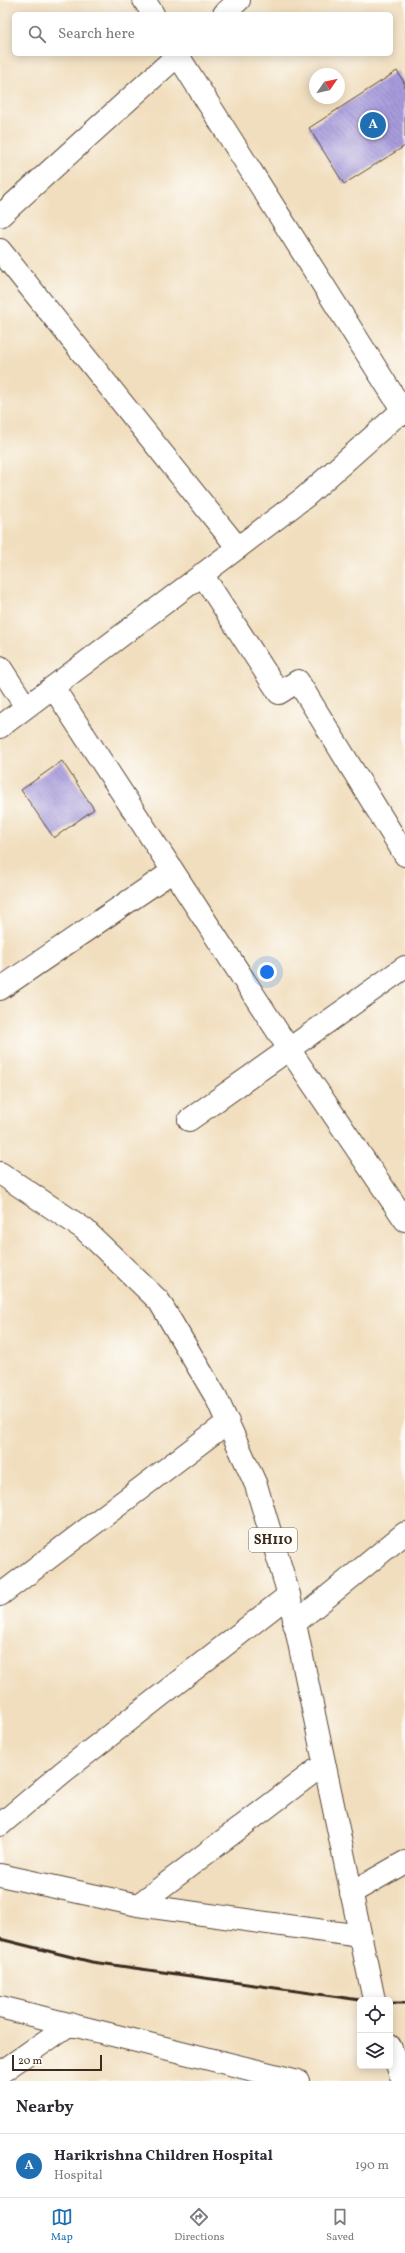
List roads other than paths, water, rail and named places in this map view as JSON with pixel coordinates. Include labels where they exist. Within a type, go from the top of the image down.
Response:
[{"type":"street","points":[[144,0],[152,12]]},
{"type":"street","points":[[226,12],[239,0]]},
{"type":"street","points":[[0,216],[176,56]]},
{"type":"street","points":[[0,727],[305,497],[404,411],[179,56]]},
{"type":"street","points":[[0,250],[238,548]]},
{"type":"street","points":[[202,574],[279,693],[298,681],[405,855]]},
{"type":"street","points":[[0,667],[26,707]]},
{"type":"street","points":[[53,687],[289,1049],[405,1220]]},
{"type":"street","points":[[0,989],[173,871]]},
{"type":"street","points":[[189,1120],[405,967]]},
{"type":"street","name":"SH110","points":[[0,1173],[84,1229],[159,1301],[216,1397],[228,1422],[256,1484],[289,1595],[373,1997]]},
{"type":"street","points":[[0,1595],[228,1422]]},
{"type":"street","points":[[294,1624],[405,1533]]},
{"type":"street","points":[[0,1825],[63,1772],[289,1595]]},
{"type":"street","points":[[138,1905],[324,1764]]},
{"type":"street","points":[[351,1893],[405,1862]]},
{"type":"street","points":[[0,1875],[138,1905],[360,1936]]},
{"type":"street","points":[[0,2007],[298,2081]]},
{"type":"street","points":[[0,2073],[70,2024]]},
{"type":"street","points":[[393,2054],[403,2081]]},
{"type":"railway","points":[[0,1939],[92,1962],[357,2000]]},
{"type":"railway","points":[[393,2003],[405,2003]]},
{"type":"place","name":"Harikrishna Children Hospital","points":[[373,125]]}]
